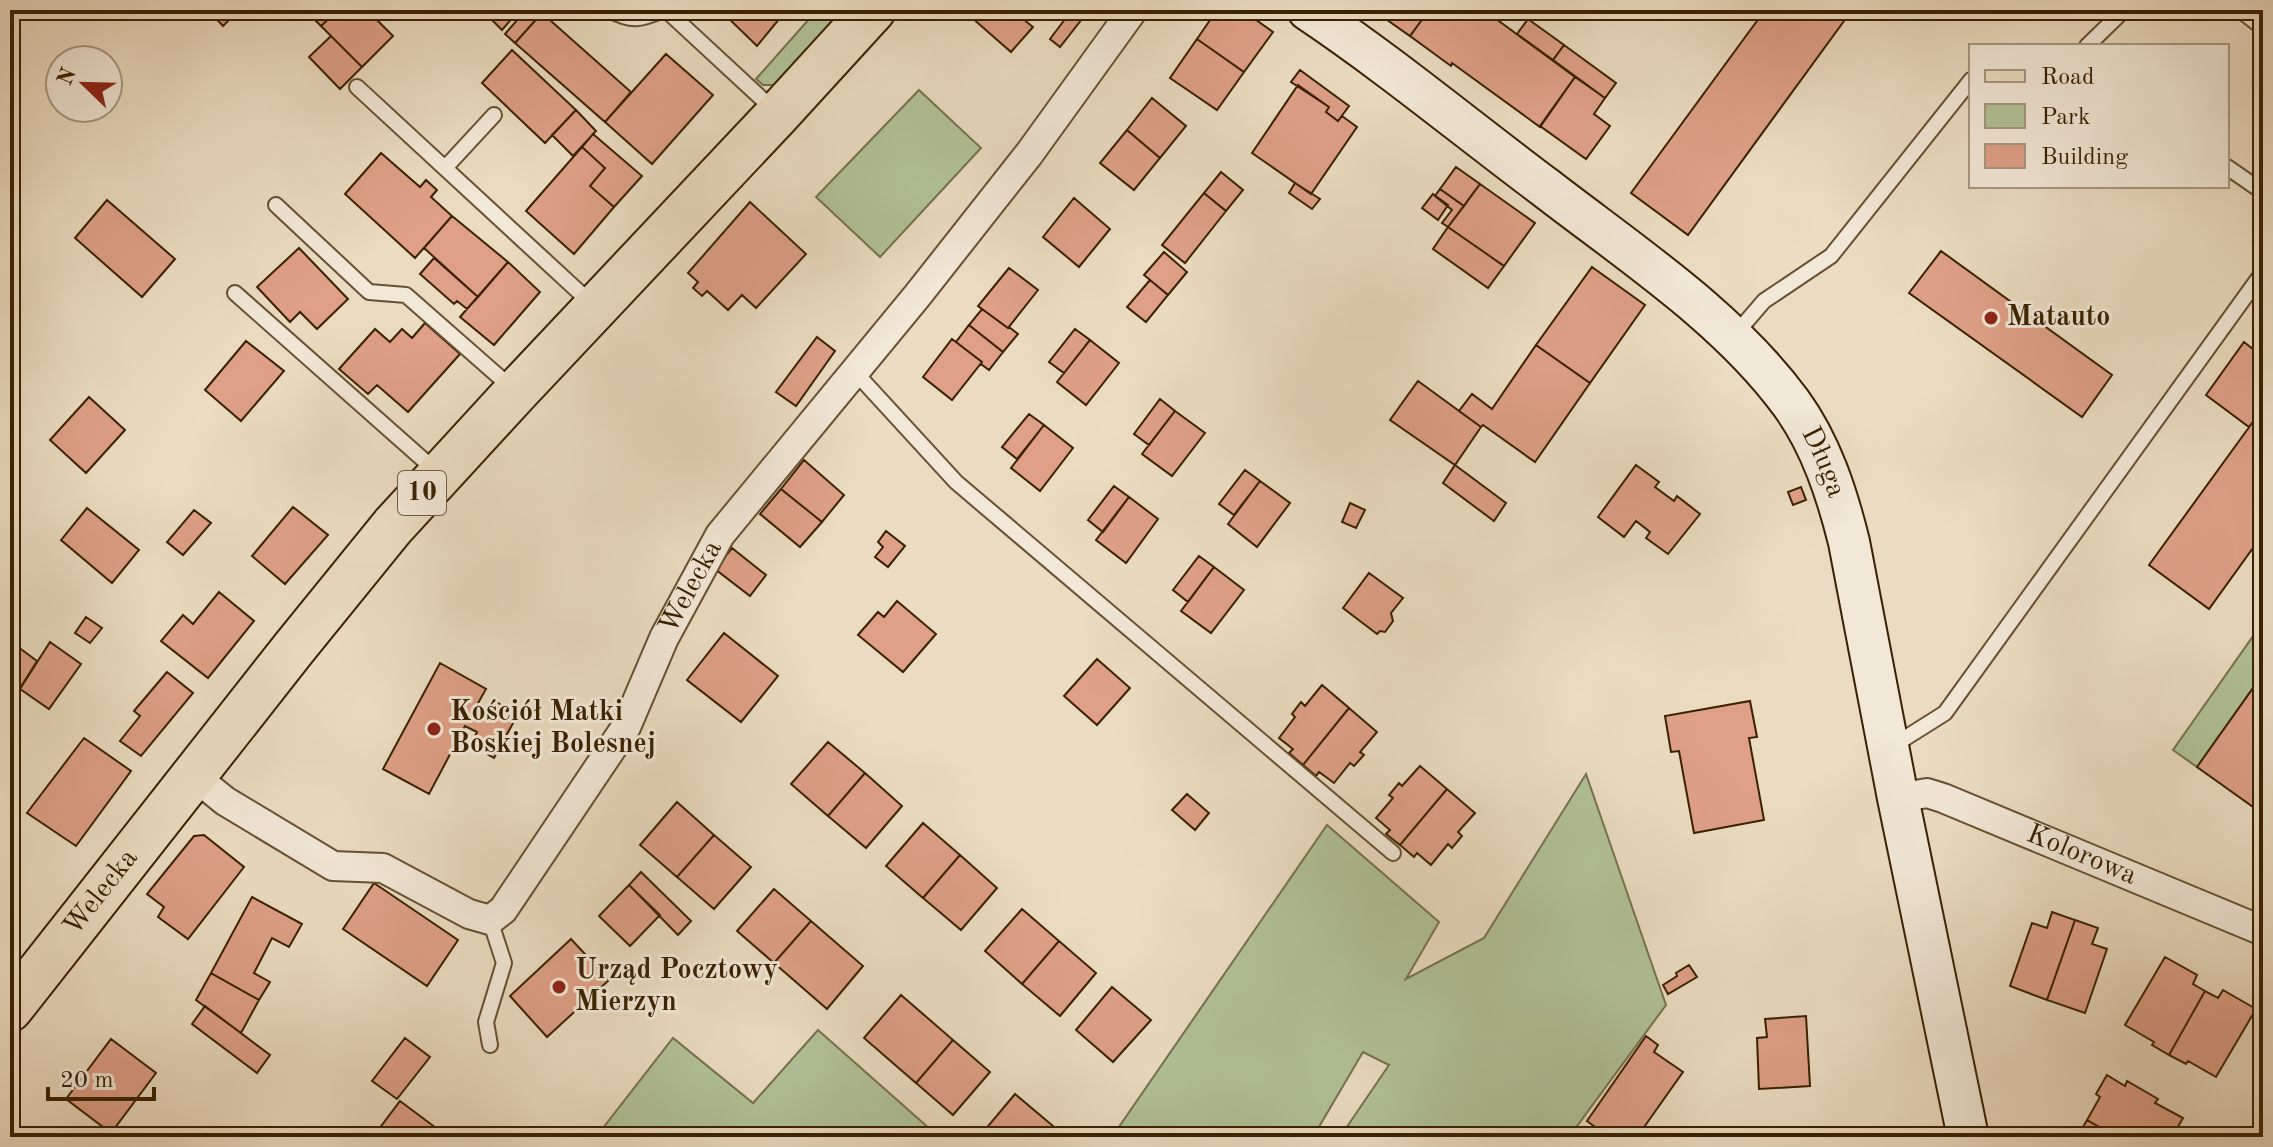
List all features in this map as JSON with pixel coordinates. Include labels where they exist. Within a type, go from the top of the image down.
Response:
[{"type":"main road","name":"Welecka","points":[[10,1009],[372,551],[439,474],[873,10]]},
{"type":"street","name":"Welecka","points":[[490,920],[503,910],[520,888],[626,727],[664,638],[720,535],[1029,154],[1133,10]]},
{"type":"street","name":"Długa","points":[[1308,10],[1643,263],[1733,337],[1771,378],[1810,433],[1840,503],[1849,542],[1968,1137]]},
{"type":"street","points":[[193,775],[225,801],[333,866],[383,868],[469,914],[490,920]]},
{"type":"street","name":"Kolorowa","points":[[1898,798],[1920,793],[1937,796],[2263,931]]},
{"type":"lane","points":[[609,10],[624,18],[642,19],[665,10],[778,114]]},
{"type":"lane","points":[[2089,44],[2124,10]]},
{"type":"lane","points":[[2240,10],[2263,28]]},
{"type":"lane","points":[[1733,337],[1764,301],[1831,256],[1969,83]]},
{"type":"lane","points":[[357,87],[595,307]]},
{"type":"lane","points":[[445,168],[494,115]]},
{"type":"lane","points":[[2229,168],[2263,192]]},
{"type":"lane","points":[[276,205],[369,292],[406,295],[516,392]]},
{"type":"lane","points":[[1889,748],[1945,713],[2263,272]]},
{"type":"lane","points":[[235,293],[439,474]]},
{"type":"lane","points":[[855,372],[956,482],[1393,853]]},
{"type":"lane","points":[[490,920],[504,963],[486,1022],[490,1045]]},
{"type":"green space","points":[[817,10],[849,10],[779,85],[763,85],[756,79]]},
{"type":"green space","points":[[919,90],[981,148],[880,257],[816,197]]},
{"type":"green space","points":[[2263,622],[2263,674],[2197,767],[2173,750]]},
{"type":"green space","points":[[1586,774],[1666,1005],[1569,1137],[1340,1137],[1389,1065],[1363,1052],[1313,1137],[1112,1137],[1327,825],[1439,922],[1406,979],[1484,938]]},
{"type":"green space","points":[[818,1030],[939,1137],[596,1137],[673,1038],[753,1103]]},
{"type":"building","points":[[208,10],[239,10],[223,26]]},
{"type":"building","points":[[305,10],[338,10],[321,26]]},
{"type":"building","points":[[338,10],[367,10],[393,36],[362,67],[321,26]]},
{"type":"building","points":[[482,10],[508,10],[514,16],[502,30]]},
{"type":"building","points":[[526,10],[542,13],[515,43],[505,34]]},
{"type":"building","points":[[720,10],[773,10],[780,18],[757,46]]},
{"type":"building","points":[[963,10],[1021,10],[1017,14],[1033,27],[1011,52]]},
{"type":"building","points":[[1072,10],[1089,10],[1060,47],[1050,39]]},
{"type":"building","points":[[1217,10],[1242,10],[1273,32],[1244,72],[1197,39]]},
{"type":"building","points":[[1373,10],[1429,10],[1410,36]]},
{"type":"building","points":[[1429,10],[1484,10],[1575,77],[1540,127],[1410,36]]},
{"type":"building","points":[[1765,10],[1852,10],[1688,235],[1631,193]]},
{"type":"building","points":[[542,13],[631,92],[605,122],[515,43]]},
{"type":"building","points":[[1528,19],[1564,45],[1553,60],[1517,34]]},
{"type":"building","points":[[331,36],[362,67],[340,89],[309,57]]},
{"type":"building","points":[[1197,39],[1244,72],[1217,110],[1170,78]]},
{"type":"building","points":[[1564,45],[1616,83],[1605,98],[1553,60]]},
{"type":"building","points":[[512,50],[576,110],[545,143],[482,83]]},
{"type":"building","points":[[666,54],[713,95],[652,164],[605,122]]},
{"type":"building","points":[[1300,70],[1349,106],[1338,121],[1326,112],[1329,107],[1291,82]]},
{"type":"building","points":[[1575,77],[1605,98],[1594,114],[1610,126],[1586,159],[1540,126]]},
{"type":"building","points":[[1298,85],[1329,107],[1326,112],[1338,121],[1342,116],[1357,127],[1311,194],[1252,153]]},
{"type":"building","points":[[1152,98],[1186,126],[1160,158],[1127,130]]},
{"type":"building","points":[[576,110],[596,131],[573,156],[552,135]]},
{"type":"building","points":[[1127,130],[1160,158],[1134,190],[1100,163]]},
{"type":"building","points":[[593,134],[642,176],[614,207],[590,186],[605,168],[582,147]]},
{"type":"building","points":[[582,147],[605,168],[590,186],[614,207],[574,254],[526,211]]},
{"type":"building","points":[[381,153],[420,187],[426,180],[437,190],[431,197],[452,216],[415,258],[345,194]]},
{"type":"building","points":[[1456,167],[1480,184],[1464,206],[1440,189]]},
{"type":"building","points":[[1221,172],[1243,190],[1226,211],[1204,193]]},
{"type":"building","points":[[1295,183],[1320,199],[1312,209],[1289,193]]},
{"type":"building","points":[[1480,184],[1535,223],[1504,266],[1448,227]]},
{"type":"building","points":[[1440,189],[1464,206],[1448,227],[1442,223],[1452,210],[1435,196]]},
{"type":"building","points":[[1204,193],[1226,211],[1185,263],[1162,245]]},
{"type":"building","points":[[1433,194],[1448,205],[1438,220],[1422,208]]},
{"type":"building","points":[[1074,198],[1110,229],[1079,267],[1043,237]]},
{"type":"building","points":[[107,200],[175,259],[142,297],[75,238]]},
{"type":"building","points":[[750,202],[806,254],[756,308],[742,295],[728,310],[707,291],[702,296],[693,288],[698,282],[688,273]]},
{"type":"building","points":[[452,216],[508,262],[478,297],[424,248]]},
{"type":"building","points":[[1448,227],[1504,266],[1488,288],[1433,249]]},
{"type":"building","points":[[299,248],[348,299],[317,329],[300,312],[290,322],[257,287]]},
{"type":"building","points":[[1941,251],[2112,375],[2082,417],[1909,293]]},
{"type":"building","points":[[1164,252],[1187,272],[1168,295],[1144,275]]},
{"type":"building","points":[[434,258],[478,297],[467,309],[457,301],[454,304],[420,274]]},
{"type":"building","points":[[508,262],[540,292],[494,345],[460,317]]},
{"type":"building","points":[[1592,267],[1645,305],[1590,383],[1536,345]]},
{"type":"building","points":[[1009,268],[1038,290],[1008,328],[978,306]]},
{"type":"building","points":[[1150,280],[1168,295],[1146,322],[1127,307]]},
{"type":"building","points":[[982,309],[1018,334],[1003,352],[969,325]]},
{"type":"building","points":[[425,323],[460,354],[408,412],[377,385],[368,394],[339,369],[375,329],[390,342],[402,329],[412,338]]},
{"type":"building","points":[[969,325],[1003,352],[989,370],[956,342]]},
{"type":"building","points":[[1075,329],[1090,340],[1064,373],[1049,362]]},
{"type":"building","points":[[817,337],[835,351],[796,406],[776,392]]},
{"type":"building","points":[[952,339],[982,362],[952,400],[923,377]]},
{"type":"building","points":[[1090,340],[1119,363],[1086,405],[1057,382]]},
{"type":"building","points":[[246,341],[284,371],[241,421],[205,390]]},
{"type":"building","points":[[2244,342],[2263,357],[2263,408],[2249,427],[2206,395]]},
{"type":"building","points":[[1536,345],[1590,383],[1535,462],[1459,411],[1472,394],[1492,409]]},
{"type":"building","points":[[1418,381],[1481,427],[1455,465],[1390,420]]},
{"type":"building","points":[[89,397],[125,430],[86,473],[50,440]]},
{"type":"building","points":[[1160,399],[1175,411],[1149,445],[1134,434]]},
{"type":"building","points":[[2263,408],[2263,534],[2209,609],[2149,565]]},
{"type":"building","points":[[1175,411],[1205,433],[1172,476],[1142,454]]},
{"type":"building","points":[[1029,414],[1044,425],[1017,459],[1002,447]]},
{"type":"building","points":[[1044,425],[1073,448],[1040,491],[1011,468]]},
{"type":"building","points":[[804,460],[844,495],[822,522],[781,489]]},
{"type":"building","points":[[1455,465],[1506,503],[1494,521],[1443,483]]},
{"type":"building","points":[[1636,465],[1659,482],[1655,487],[1674,501],[1677,496],[1700,514],[1668,554],[1646,538],[1650,532],[1636,521],[1624,537],[1598,517]]},
{"type":"building","points":[[1245,470],[1260,481],[1234,515],[1219,504]]},
{"type":"building","points":[[1260,481],[1290,503],[1257,547],[1228,524]]},
{"type":"building","points":[[1114,486],[1129,497],[1103,532],[1088,520]]},
{"type":"building","points":[[1801,487],[1806,500],[1793,505],[1788,492]]},
{"type":"building","points":[[781,489],[822,522],[800,547],[760,514]]},
{"type":"building","points":[[1129,497],[1158,519],[1126,563],[1096,540]]},
{"type":"building","points":[[1350,503],[1365,510],[1356,528],[1342,522]]},
{"type":"building","points":[[293,507],[328,535],[285,584],[252,556]]},
{"type":"building","points":[[87,508],[139,550],[112,583],[61,540]]},
{"type":"building","points":[[194,510],[211,523],[183,555],[167,542]]},
{"type":"building","points":[[886,531],[905,546],[888,567],[875,557],[883,547],[878,542]]},
{"type":"building","points":[[732,548],[766,575],[750,596],[715,569]]},
{"type":"building","points":[[1199,556],[1214,567],[1188,602],[1173,590]]},
{"type":"building","points":[[1214,567],[1244,590],[1211,633],[1181,611]]},
{"type":"building","points":[[1369,573],[1403,598],[1391,613],[1393,621],[1385,632],[1377,634],[1343,608]]},
{"type":"building","points":[[219,592],[254,621],[208,678],[161,641],[183,615],[193,624]]},
{"type":"building","points":[[897,601],[936,634],[903,672],[858,635],[878,612],[884,617]]},
{"type":"building","points":[[86,617],[102,628],[90,643],[75,633]]},
{"type":"building","points":[[724,633],[778,676],[741,722],[687,680]]},
{"type":"building","points":[[10,641],[37,661],[17,693],[10,688]]},
{"type":"building","points":[[50,642],[81,664],[49,709],[20,689]]},
{"type":"building","points":[[1097,659],[1130,688],[1097,725],[1064,696]]},
{"type":"building","name":"Kościół Matki Boskiej Bolesnej","points":[[440,663],[486,689],[473,712],[484,718],[494,701],[518,714],[494,758],[471,745],[477,732],[465,726],[429,794],[383,769]]},
{"type":"building","points":[[167,672],[193,693],[141,756],[120,741],[140,716],[134,711]]},
{"type":"building","points":[[2263,674],[2263,814],[2197,767]]},
{"type":"building","points":[[1322,685],[1349,708],[1303,765],[1289,753],[1293,749],[1279,738],[1295,717],[1292,714],[1301,702],[1305,706]]},
{"type":"building","points":[[1750,701],[1757,737],[1749,738],[1764,820],[1694,833],[1679,751],[1671,752],[1665,716]]},
{"type":"building","points":[[1349,708],[1377,732],[1360,752],[1364,755],[1354,766],[1350,763],[1334,783],[1319,772],[1316,776],[1303,765]]},
{"type":"building","points":[[84,738],[131,771],[76,846],[27,813]]},
{"type":"building","points":[[828,742],[865,773],[828,816],[791,784]]},
{"type":"building","points":[[1420,766],[1447,789],[1400,845],[1386,834],[1390,830],[1376,818],[1393,798],[1389,795],[1399,783],[1402,786]]},
{"type":"building","points":[[865,773],[902,806],[866,848],[828,816]]},
{"type":"building","points":[[1447,789],[1475,813],[1458,832],[1462,836],[1452,848],[1448,844],[1431,865],[1417,853],[1414,857],[1400,845]]},
{"type":"building","points":[[1187,794],[1209,813],[1195,830],[1172,810]]},
{"type":"building","points":[[677,802],[714,835],[677,877],[640,845]]},
{"type":"building","points":[[923,823],[960,855],[923,898],[886,866]]},
{"type":"building","points":[[204,835],[244,867],[188,939],[158,917],[164,907],[147,894],[194,836]]},
{"type":"building","points":[[714,835],[751,867],[714,909],[677,877]]},
{"type":"building","points":[[960,855],[997,888],[961,930],[923,898]]},
{"type":"building","points":[[641,872],[691,921],[678,935],[629,885]]},
{"type":"building","points":[[374,883],[458,940],[427,986],[343,929]]},
{"type":"building","points":[[629,885],[660,915],[630,946],[599,916]]},
{"type":"building","points":[[774,889],[811,921],[774,963],[737,931]]},
{"type":"building","points":[[252,897],[302,924],[289,947],[272,938],[254,973],[270,982],[259,1000],[211,973]]},
{"type":"building","points":[[1022,909],[1059,941],[1022,984],[985,951]]},
{"type":"building","points":[[2052,912],[2075,920],[2047,1000],[2010,986],[2032,923],[2047,928]]},
{"type":"building","points":[[2075,920],[2098,928],[2092,944],[2107,949],[2085,1013],[2047,1000]]},
{"type":"building","points":[[811,921],[863,966],[827,1009],[774,963]]},
{"type":"building","points":[[571,939],[609,980],[547,1037],[510,996]]},
{"type":"building","points":[[1059,941],[1096,973],[1060,1016],[1022,984]]},
{"type":"building","points":[[2165,957],[2197,975],[2193,984],[2205,991],[2169,1055],[2125,1025]]},
{"type":"building","points":[[1689,965],[1697,977],[1668,994],[1663,985]]},
{"type":"building","points":[[211,973],[259,1000],[241,1033],[196,1000]]},
{"type":"building","points":[[1112,987],[1151,1020],[1113,1062],[1076,1030]]},
{"type":"building","points":[[2223,990],[2256,1009],[2216,1077],[2188,1061],[2186,1064],[2169,1055],[2205,991],[2218,998]]},
{"type":"building","points":[[901,995],[953,1040],[916,1083],[864,1038]]},
{"type":"building","points":[[205,1006],[270,1055],[257,1073],[192,1024]]},
{"type":"building","points":[[1806,1016],[1810,1086],[1759,1089],[1757,1038],[1767,1037],[1765,1019]]},
{"type":"building","points":[[1646,1036],[1658,1045],[1654,1052],[1683,1072],[1637,1137],[1609,1137],[1587,1121]]},
{"type":"building","points":[[405,1038],[430,1057],[397,1099],[372,1081]]},
{"type":"building","points":[[111,1039],[156,1073],[111,1133],[66,1099]]},
{"type":"building","points":[[953,1040],[990,1072],[953,1115],[916,1083]]},
{"type":"building","points":[[2107,1075],[2125,1086],[2127,1081],[2158,1099],[2155,1103],[2183,1118],[2172,1137],[2117,1137],[2087,1120],[2100,1097],[2096,1094]]},
{"type":"building","points":[[1015,1094],[1053,1126],[1065,1137],[979,1137]]},
{"type":"building","points":[[400,1101],[448,1137],[373,1137]]},
{"type":"building","points":[[2087,1120],[2117,1137],[2077,1137]]},
{"type":"place","name":"Matauto","points":[[1991,318]]},
{"type":"place","name":"Kościół Matki Boskiej Bolesnej","points":[[434,729]]},
{"type":"place","name":"Urząd Pocztowy Mierzyn","points":[[559,987]]}]
